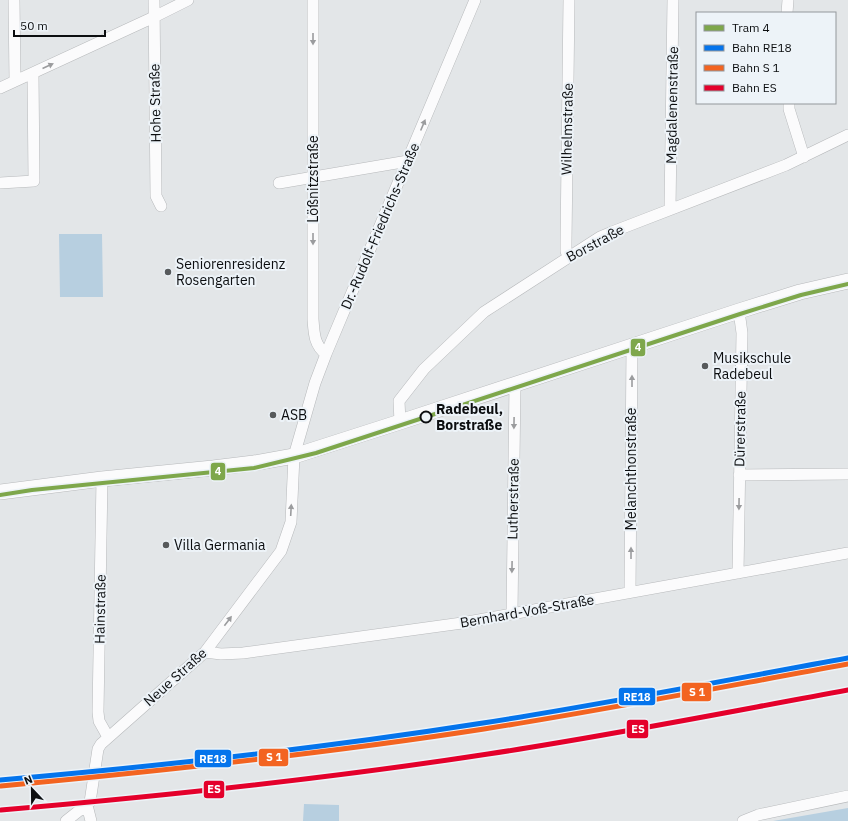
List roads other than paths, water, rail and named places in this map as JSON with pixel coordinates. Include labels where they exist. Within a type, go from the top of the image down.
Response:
[{"type":"main road","points":[[0,492],[102,479],[254,463],[294,456],[739,311],[800,292],[848,281]]},
{"type":"street","points":[[14,0],[15,81]]},
{"type":"street","name":"Hohe Straße","points":[[154,0],[156,196],[161,206]]},
{"type":"street","points":[[0,88],[188,0]]},
{"type":"street","name":"Lößnitzstraße","points":[[313,0],[313,319],[317,344],[326,354]]},
{"type":"street","name":"Dr.-Rudolf-Friedrichs-Straße","points":[[294,456],[315,383],[326,354],[475,0]]},
{"type":"street","name":"Wilhelmstraße","points":[[568,257],[566,242],[569,0]]},
{"type":"street","name":"Magdalenenstraße","points":[[670,209],[673,0]]},
{"type":"street","points":[[787,12],[788,0]]},
{"type":"street","points":[[0,182],[34,181],[33,73]]},
{"type":"street","points":[[789,104],[789,109],[804,157]]},
{"type":"street","name":"Borstraße","points":[[400,422],[399,401],[424,369],[434,359],[484,312],[568,257],[612,232],[786,165],[848,136]]},
{"type":"street","points":[[279,183],[408,161]]},
{"type":"street","name":"Dürerstraße","points":[[738,573],[742,333],[739,311]]},
{"type":"street","name":"Melanchthonstraße","points":[[630,592],[632,346]]},
{"type":"street","name":"Lutherstraße","points":[[512,613],[515,384]]},
{"type":"street","name":"Neue Straße","points":[[87,805],[91,800],[98,749],[108,737],[205,652],[281,551],[291,522],[294,456]]},
{"type":"street","name":"Dürerstraße","points":[[739,475],[848,474]]},
{"type":"street","name":"Hainstraße","points":[[102,479],[98,721],[108,737]]},
{"type":"street","name":"Bernhard-Voß-Straße","points":[[205,652],[221,654],[243,653],[418,630],[848,553]]},
{"type":"street","points":[[743,821],[758,815],[848,796]]},
{"type":"street","points":[[66,821],[87,805],[91,821]]},
{"type":"tram line","name":"4","points":[[0,495],[32,490],[254,468],[316,453],[740,314],[801,295],[848,284]]},
{"type":"rail line","name":"RE18","points":[[0,780],[242,756],[423,732],[666,692],[848,658]]},
{"type":"rail line","name":"ES","points":[[1,810],[245,786],[427,763],[578,740],[848,690]]},
{"type":"place","name":"Seniorenresidenz Rosengarten","points":[[168,272]]},
{"type":"place","name":"Musikschule Radebeul","points":[[705,366]]},
{"type":"place","name":"ASB","points":[[273,415]]},
{"type":"place","name":"Radebeul, Borstraße","points":[[426,417]]},
{"type":"place","name":"Villa Germania","points":[[166,545]]}]
